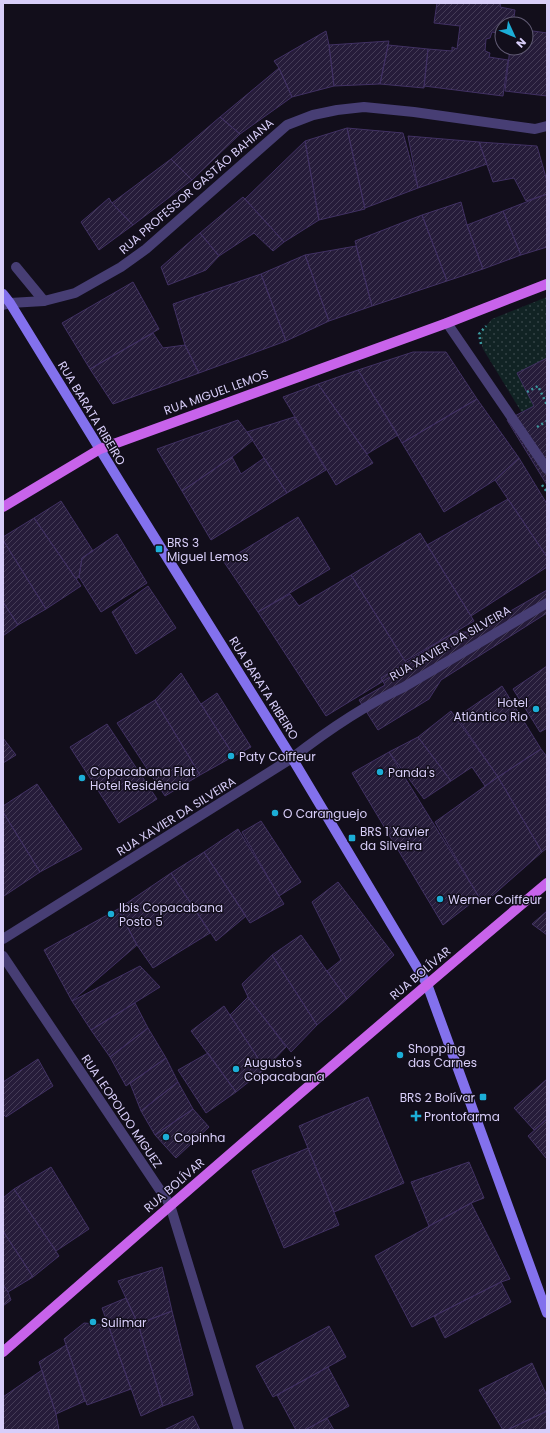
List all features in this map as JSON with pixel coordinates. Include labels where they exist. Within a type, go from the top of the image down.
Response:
[{"type":"main road","name":"RUA MIGUEL LEMOS","points":[[3,507],[100,449],[547,284]]},
{"type":"main road","name":"RUA BARATA RIBEIRO","points":[[3,294],[6,304],[100,449],[292,758],[427,984],[547,1313]]},
{"type":"main road","name":"RUA BOLÍVAR","points":[[3,1352],[427,984],[547,883]]},
{"type":"street","name":"RUA PROFESSOR GASTÃO BAHIANA","points":[[6,304],[44,301],[75,293],[121,267],[146,249],[287,125],[313,115],[337,110],[364,108],[414,112],[535,129],[547,126]]},
{"type":"street","points":[[16,267],[44,301]]},
{"type":"street","points":[[447,322],[547,469]]},
{"type":"street","name":"RUA XAVIER DA SILVEIRA","points":[[3,939],[292,758],[326,731],[379,698],[404,687],[547,602]]},
{"type":"street","name":"RUA LEOPOLDO MIGUEZ","points":[[3,956],[170,1206],[239,1430]]},
{"type":"path","points":[[483,348],[479,334],[487,324]]},
{"type":"path","points":[[526,392],[538,386],[547,405]]},
{"type":"shaded area","points":[[547,297],[547,454],[483,349],[479,334],[492,319]]},
{"type":"building","points":[[437,3],[501,3],[500,7],[515,10],[514,16],[494,16],[494,32],[492,32],[490,38],[486,39],[485,51],[490,53],[489,57],[508,60],[503,96],[424,86],[428,49],[452,51],[452,47],[457,49],[460,26],[434,23]]},
{"type":"building","points":[[326,31],[334,86],[292,97],[279,68],[274,61]]},
{"type":"building","points":[[534,31],[547,33],[547,96],[505,91],[509,56],[534,56]]},
{"type":"building","points":[[389,41],[380,84],[334,86],[329,45]]},
{"type":"building","points":[[388,45],[428,49],[424,88],[380,84]]},
{"type":"building","points":[[279,68],[292,97],[240,134],[220,117]]},
{"type":"building","points":[[220,117],[240,134],[192,180],[171,159]]},
{"type":"building","points":[[347,128],[365,209],[319,220],[305,141]]},
{"type":"building","points":[[347,128],[403,133],[418,188],[365,208]]},
{"type":"building","points":[[408,136],[479,142],[487,164],[418,188]]},
{"type":"building","points":[[305,141],[319,220],[284,242],[245,199]]},
{"type":"building","points":[[479,142],[537,146],[547,181],[547,194],[526,201],[514,178],[493,182]]},
{"type":"building","points":[[171,159],[192,180],[133,225],[112,203]]},
{"type":"building","points":[[547,194],[547,247],[521,255],[503,211]]},
{"type":"building","points":[[243,197],[284,242],[273,251],[254,233],[219,256],[200,233]]},
{"type":"building","points":[[109,198],[133,225],[99,250],[81,222]]},
{"type":"building","points":[[461,202],[467,225],[483,269],[447,281],[422,215]]},
{"type":"building","points":[[503,211],[521,255],[483,269],[467,225]]},
{"type":"building","points":[[422,215],[447,281],[372,306],[355,241]]},
{"type":"building","points":[[200,233],[219,256],[206,270],[168,285],[161,267]]},
{"type":"building","points":[[356,246],[372,306],[329,321],[305,255]]},
{"type":"building","points":[[305,255],[329,321],[286,341],[261,274]]},
{"type":"building","points":[[261,274],[286,341],[199,373],[185,345],[173,304]]},
{"type":"building","points":[[133,282],[159,329],[90,369],[62,323]]},
{"type":"building","points":[[153,333],[163,348],[185,345],[199,373],[113,404],[90,369]]},
{"type":"building","points":[[413,352],[446,352],[477,399],[402,443],[358,370]]},
{"type":"building","points":[[547,358],[547,485],[507,420],[534,406],[517,373]]},
{"type":"building","points":[[358,370],[398,435],[367,454],[318,384]]},
{"type":"building","points":[[318,384],[373,463],[336,485],[283,397]]},
{"type":"building","points":[[477,399],[519,458],[495,480],[444,512],[402,443]]},
{"type":"building","points":[[294,417],[326,470],[287,493],[247,432]]},
{"type":"building","points":[[238,420],[253,440],[232,457],[182,491],[157,449]]},
{"type":"building","points":[[232,457],[241,474],[264,458],[287,493],[211,540],[182,491]]},
{"type":"building","points":[[519,458],[547,504],[547,557],[495,480]]},
{"type":"building","points":[[508,499],[547,557],[547,567],[471,616],[427,545]]},
{"type":"building","points":[[61,501],[93,551],[82,558],[79,577],[76,579],[34,518]]},
{"type":"building","points":[[298,517],[330,569],[258,612],[224,562]]},
{"type":"building","points":[[34,518],[81,586],[46,609],[3,540],[3,537]]},
{"type":"building","points":[[420,533],[474,621],[405,661],[351,575]]},
{"type":"building","points":[[117,534],[147,583],[101,612],[79,577],[82,558]]},
{"type":"building","points":[[3,540],[46,609],[18,625],[3,602]]},
{"type":"building","points":[[351,575],[408,666],[326,716],[258,612],[290,594],[299,606]]},
{"type":"building","points":[[148,586],[176,628],[136,654],[112,612]]},
{"type":"building","points":[[547,590],[547,613],[441,680],[429,699],[378,730],[359,700],[385,685],[381,678],[455,632],[474,632]]},
{"type":"building","points":[[3,602],[18,625],[3,636]]},
{"type":"building","name":"Hotel Atlântico Rio","points":[[547,666],[547,728],[540,732],[513,689]]},
{"type":"building","points":[[181,673],[234,756],[200,775],[155,700]]},
{"type":"building","points":[[502,686],[541,749],[498,777],[457,717]]},
{"type":"building","points":[[217,693],[251,747],[234,756],[201,704]]},
{"type":"building","points":[[155,700],[200,775],[165,796],[117,723]]},
{"type":"building","points":[[451,711],[498,777],[485,786],[472,767],[451,781],[418,737]]},
{"type":"building","points":[[107,724],[157,799],[119,823],[70,747]]},
{"type":"building","points":[[418,737],[451,781],[424,799],[389,752]]},
{"type":"building","points":[[3,738],[16,755],[3,763]]},
{"type":"building","points":[[541,749],[547,757],[547,848],[542,852],[498,777]]},
{"type":"building","points":[[389,752],[479,897],[443,925],[352,773]]},
{"type":"building","points":[[498,777],[542,852],[483,904],[435,822]]},
{"type":"building","points":[[37,784],[82,849],[40,872],[3,812],[3,806]]},
{"type":"building","points":[[3,812],[40,872],[4,896],[3,894]]},
{"type":"building","points":[[261,821],[301,882],[279,896],[242,832]]},
{"type":"building","points":[[238,829],[284,904],[250,923],[204,852]]},
{"type":"building","points":[[204,852],[246,916],[216,941],[171,873]]},
{"type":"building","points":[[171,873],[210,933],[153,968],[137,945],[118,909]]},
{"type":"building","points":[[338,882],[394,955],[347,999],[327,971],[341,960],[312,902]]},
{"type":"building","points":[[118,909],[137,945],[72,1001],[44,950]]},
{"type":"building","points":[[547,911],[547,935],[532,924]]},
{"type":"building","points":[[301,935],[347,999],[317,1025],[272,955]]},
{"type":"building","points":[[272,955],[317,1025],[291,1052],[248,997],[242,984]]},
{"type":"building","points":[[140,966],[160,987],[91,1030],[72,1001]]},
{"type":"building","points":[[248,997],[286,1047],[265,1069],[230,1015]]},
{"type":"building","points":[[135,1003],[148,1028],[110,1057],[91,1030]]},
{"type":"building","points":[[224,1006],[265,1069],[236,1092],[191,1031]]},
{"type":"building","points":[[148,1028],[166,1058],[126,1086],[110,1057]]},
{"type":"building","points":[[208,1053],[236,1092],[206,1113],[178,1070]]},
{"type":"building","points":[[166,1058],[178,1082],[141,1111],[130,1083]]},
{"type":"building","points":[[38,1059],[53,1086],[6,1117],[3,1114],[3,1082]]},
{"type":"building","points":[[547,1079],[547,1119],[534,1130],[514,1108]]},
{"type":"building","points":[[178,1082],[193,1109],[155,1135],[141,1111]]},
{"type":"building","points":[[368,1097],[404,1183],[334,1212],[299,1126]]},
{"type":"building","points":[[193,1109],[209,1127],[176,1158],[155,1135]]},
{"type":"building","points":[[547,1119],[547,1157],[546,1158],[528,1136]]},
{"type":"building","points":[[308,1148],[339,1225],[284,1248],[252,1171]]},
{"type":"building","points":[[469,1162],[484,1198],[471,1203],[429,1226],[411,1182]]},
{"type":"building","points":[[51,1167],[89,1229],[56,1251],[14,1189]]},
{"type":"building","points":[[14,1189],[59,1256],[33,1277],[3,1231],[3,1198]]},
{"type":"building","points":[[471,1203],[510,1279],[501,1282],[412,1327],[375,1256]]},
{"type":"building","points":[[3,1231],[33,1277],[8,1292],[3,1285]]},
{"type":"building","points":[[162,1267],[172,1311],[138,1324],[118,1281]]},
{"type":"building","points":[[501,1282],[511,1302],[445,1338],[434,1316]]},
{"type":"building","points":[[3,1285],[11,1300],[3,1306]]},
{"type":"building","points":[[126,1298],[138,1324],[163,1406],[141,1416],[102,1308]]},
{"type":"building","points":[[172,1311],[193,1395],[163,1406],[138,1324]]},
{"type":"building","points":[[84,1323],[108,1325],[131,1389],[87,1405],[64,1339]]},
{"type":"building","points":[[329,1326],[346,1357],[273,1397],[256,1366]]},
{"type":"building","points":[[66,1345],[85,1401],[56,1414],[39,1362]]},
{"type":"building","points":[[532,1363],[547,1396],[547,1411],[507,1430],[503,1430],[479,1390]]},
{"type":"building","points":[[328,1367],[349,1406],[305,1430],[296,1430],[277,1395]]},
{"type":"building","points":[[42,1370],[56,1414],[59,1430],[3,1430],[3,1397]]},
{"type":"building","points":[[547,1411],[547,1430],[507,1430]]},
{"type":"building","points":[[193,1416],[200,1430],[164,1430]]},
{"type":"building","points":[[327,1418],[334,1430],[305,1430]]},
{"type":"place","name":"BRS 3 Miguel Lemos","points":[[159,549]]},
{"type":"place","name":"Hotel Atlântico Rio","points":[[536,709]]},
{"type":"place","name":"Paty Coiffeur","points":[[231,756]]},
{"type":"place","name":"Panda's","points":[[380,772]]},
{"type":"place","name":"Copacabana Flat Hotel Residência","points":[[82,778]]},
{"type":"place","name":"O Caranguejo","points":[[275,813]]},
{"type":"place","name":"BRS 1 Xavier da Silveira","points":[[352,838]]},
{"type":"place","name":"Werner Coiffeur","points":[[440,899]]},
{"type":"place","name":"Ibis Copacabana Posto 5","points":[[111,914]]},
{"type":"place","name":"Shopping das Carnes","points":[[400,1055]]},
{"type":"place","name":"Augusto's Copacabana","points":[[236,1069]]},
{"type":"place","name":"BRS 2 Bolívar","points":[[483,1097]]},
{"type":"place","name":"Prontofarma","points":[[416,1116]]},
{"type":"place","name":"Copinha","points":[[166,1137]]},
{"type":"place","name":"Sulimar","points":[[93,1322]]}]
